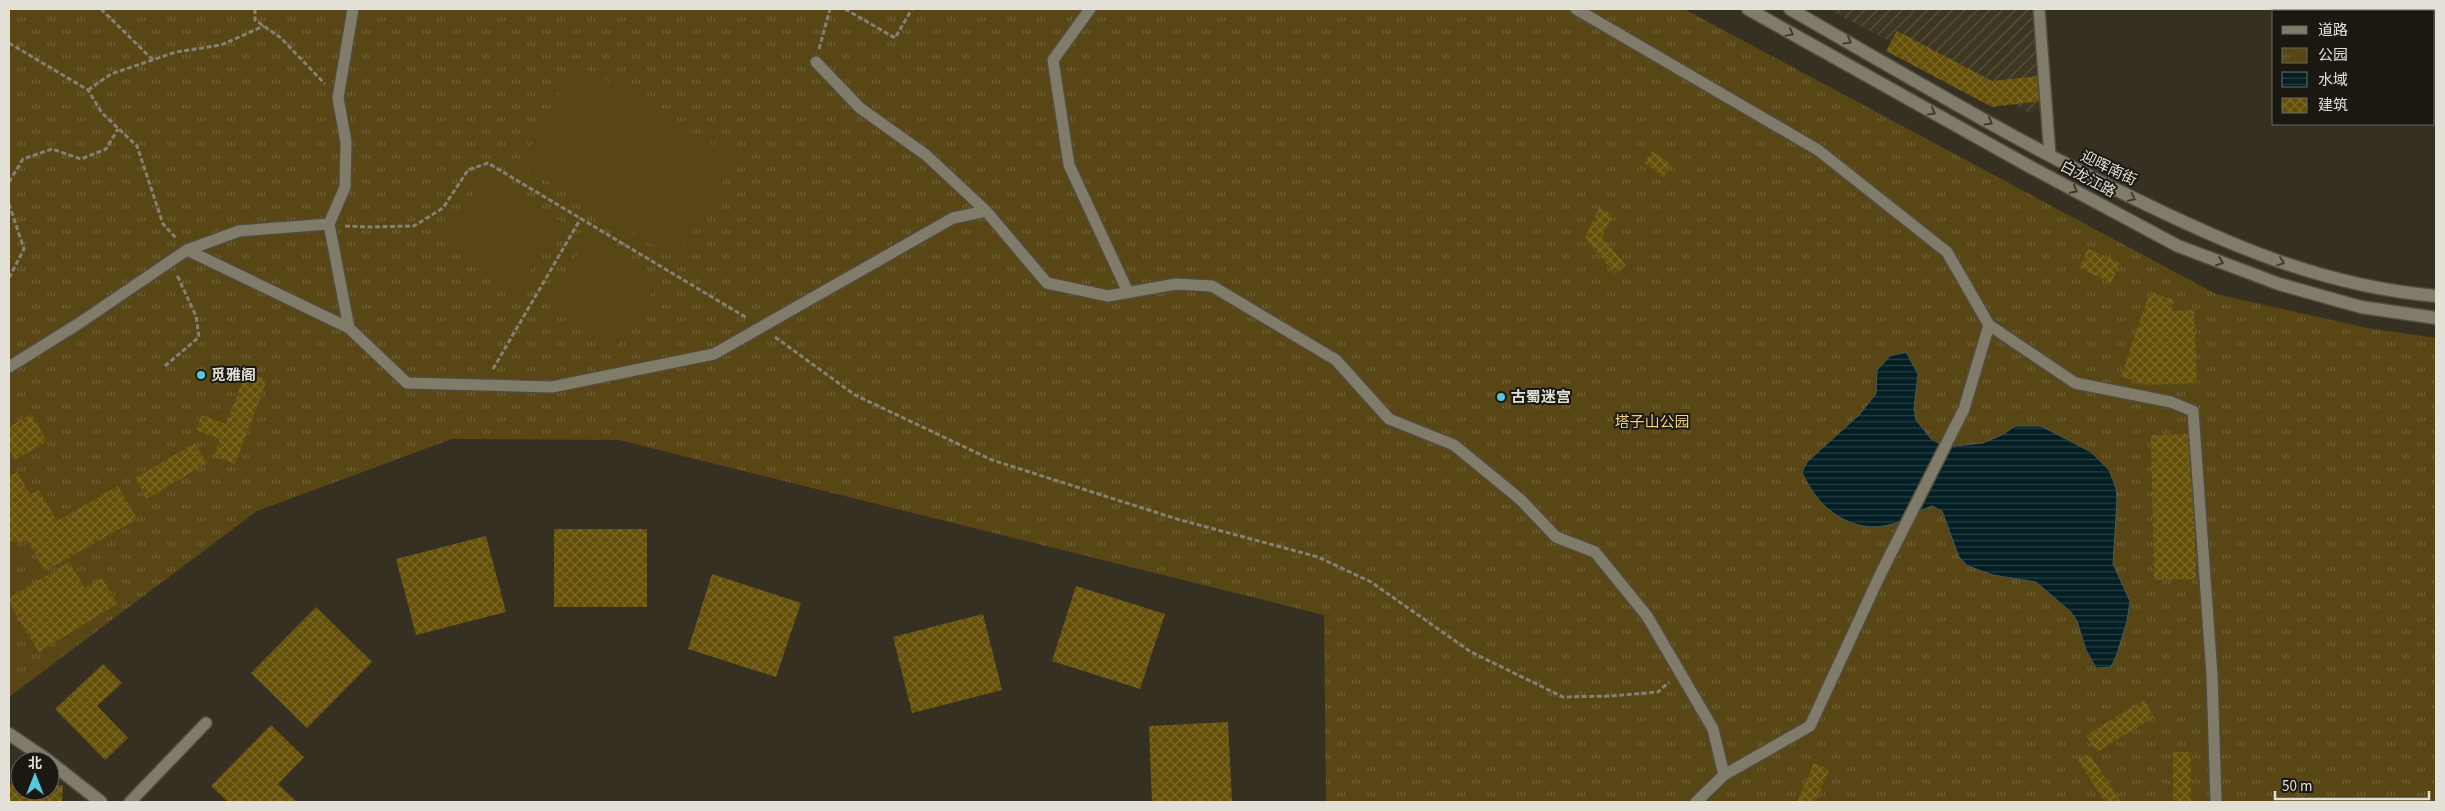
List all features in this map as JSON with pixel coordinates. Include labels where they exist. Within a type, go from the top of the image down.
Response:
[{"type":"street","name":"白龙江路","points":[[1748,9],[2025,164],[2178,246],[2279,284],[2352,304],[2436,318]]},
{"type":"street","name":"迎晖南街","points":[[1790,9],[2050,156],[2207,234],[2262,256],[2315,274],[2396,292],[2436,296]]},
{"type":"street","points":[[9,734],[35,751]]},
{"type":"street","points":[[60,769],[101,802]]},
{"type":"lane","points":[[349,328],[330,224],[344,187],[346,142],[338,98],[353,9]]},
{"type":"lane","points":[[1090,9],[1052,60],[1069,165],[1128,292]]},
{"type":"lane","points":[[1576,9],[1818,150],[1947,252],[1989,325],[2075,383],[2171,402],[2193,411],[2212,675],[2216,802]]},
{"type":"lane","points":[[2038,9],[2050,156]]},
{"type":"lane","points":[[816,62],[860,108],[926,155],[986,211],[1047,283],[1108,296],[1176,284],[1212,286],[1336,360],[1389,419],[1454,445],[1521,500],[1556,537],[1595,552],[1647,616],[1679,674],[1713,729],[1724,775]]},
{"type":"lane","points":[[187,250],[349,328],[407,383],[552,387],[714,354],[953,218],[986,211]]},
{"type":"lane","points":[[9,367],[187,250],[239,231],[330,224]]},
{"type":"lane","points":[[1696,802],[1724,775],[1810,726],[1881,573],[1964,408],[1989,325]]},
{"type":"lane","points":[[130,802],[206,723]]},
{"type":"path","points":[[101,9],[153,60]]},
{"type":"path","points":[[255,9],[255,20],[281,38],[338,98]]},
{"type":"path","points":[[816,62],[830,9]]},
{"type":"path","points":[[845,9],[895,38],[912,9]]},
{"type":"path","points":[[88,90],[111,74],[176,52],[221,44],[264,26]]},
{"type":"path","points":[[9,43],[88,90],[102,113],[137,146],[163,224],[187,250]]},
{"type":"path","points":[[9,182],[23,160],[52,148],[81,159],[106,148],[118,129]]},
{"type":"path","points":[[330,224],[368,227],[414,226],[443,208],[468,170],[488,163],[761,327],[856,395],[992,460],[1177,519],[1318,557],[1371,582],[1471,652],[1563,697],[1611,696],[1658,692],[1679,674]]},
{"type":"path","points":[[9,204],[24,248],[9,278]]},
{"type":"path","points":[[484,385],[580,218]]},
{"type":"path","points":[[165,366],[199,336],[196,316],[170,261]]},
{"type":"shaded area","points":[[1827,9],[2042,9],[2050,103],[2030,113]]},
{"type":"green space","name":"塔子山公园","points":[[9,9],[1684,9],[2216,294],[2367,328],[2436,338],[2436,802],[1326,802],[1324,615],[619,440],[452,439],[257,511],[9,697]]},
{"type":"green space","points":[[576,63],[737,159],[676,258],[520,165]]},
{"type":"green space","points":[[486,174],[563,223],[517,290],[443,242]]},
{"type":"green space","points":[[588,239],[661,279],[617,345],[545,302]]},
{"type":"water","points":[[1906,352],[1918,374],[1914,408],[1916,420],[1931,439],[1945,447],[1983,443],[2004,434],[2015,426],[2041,426],[2091,452],[2109,470],[2116,488],[2117,500],[2113,564],[2130,601],[2127,621],[2111,667],[2096,668],[2086,650],[2077,621],[2071,612],[2036,582],[1993,575],[1968,566],[1959,557],[1942,511],[1932,506],[1893,524],[1878,527],[1864,526],[1838,516],[1817,497],[1809,485],[1802,472],[1807,462],[1859,415],[1876,394],[1877,370],[1890,356]]},
{"type":"building","points":[[1897,31],[1992,81],[2038,76],[2040,101],[1992,107],[1886,51]]},
{"type":"building","points":[[1652,151],[1672,165],[1663,177],[1644,163]]},
{"type":"building","points":[[1599,208],[1613,214],[1602,237],[1626,265],[1615,274],[1585,238]]},
{"type":"building","points":[[2088,249],[2120,263],[2111,283],[2079,268]]},
{"type":"building","points":[[2150,292],[2174,300],[2171,311],[2194,310],[2197,383],[2147,385],[2121,376]]},
{"type":"building","points":[[246,372],[267,380],[235,464],[214,456],[220,439],[196,430],[202,415],[226,424]]},
{"type":"building","points":[[31,414],[47,441],[15,460],[9,450],[9,427]]},
{"type":"building","points":[[2192,434],[2196,579],[2154,580],[2151,435]]},
{"type":"building","points":[[195,443],[207,463],[147,499],[135,478]]},
{"type":"building","points":[[17,472],[30,494],[39,490],[57,521],[118,486],[137,519],[45,571],[28,542],[9,541],[9,476]]},
{"type":"building","points":[[554,529],[647,529],[647,607],[554,607]]},
{"type":"building","points":[[486,536],[506,612],[416,635],[396,559]]},
{"type":"building","points":[[69,562],[85,588],[102,578],[117,604],[39,652],[9,603],[9,598]]},
{"type":"building","points":[[712,574],[801,603],[776,677],[688,649]]},
{"type":"building","points":[[1076,586],[1165,614],[1140,689],[1052,661]]},
{"type":"building","points":[[316,607],[372,662],[307,728],[251,673]]},
{"type":"building","points":[[983,614],[1002,690],[912,713],[893,637]]},
{"type":"building","points":[[103,664],[122,683],[97,706],[128,738],[105,760],[55,709]]},
{"type":"building","points":[[2144,700],[2154,717],[2097,752],[2086,735]]},
{"type":"building","points":[[1228,722],[1232,802],[1152,802],[1149,726]]},
{"type":"building","points":[[271,725],[304,757],[278,784],[297,802],[228,802],[211,786]]},
{"type":"building","points":[[2173,752],[2191,752],[2191,802],[2173,802]]},
{"type":"building","points":[[2089,753],[2121,802],[2105,802],[2078,760]]},
{"type":"building","points":[[1814,763],[1829,770],[1815,802],[1797,802]]},
{"type":"building","points":[[9,784],[10,801],[60,801],[60,785],[63,785],[62,802],[9,802]]},
{"type":"place","name":"觅雅阁","points":[[201,375]]},
{"type":"place","name":"古蜀迷宫","points":[[1501,397]]}]
